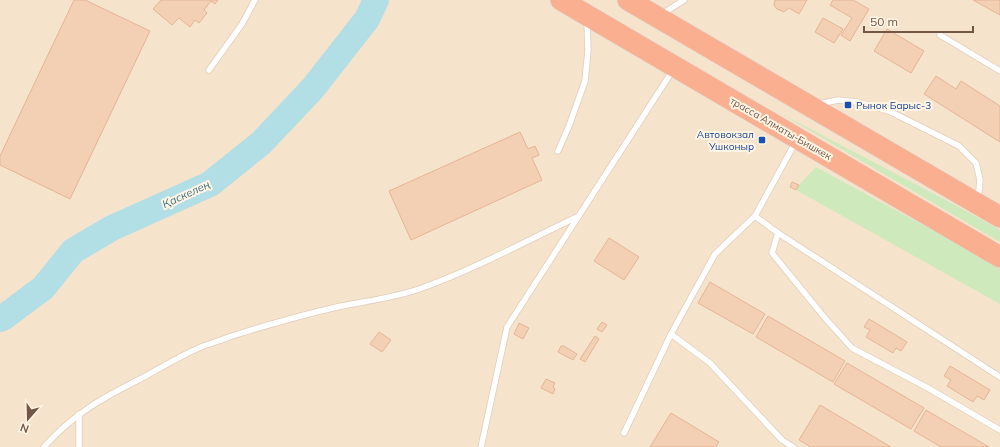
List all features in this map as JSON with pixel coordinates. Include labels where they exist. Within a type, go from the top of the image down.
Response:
[{"type":"highway","name":"трасса Алматы-Бишкек","points":[[561,0],[1000,257]]},
{"type":"highway","points":[[628,0],[1000,217]]},
{"type":"highway","points":[[641,46],[657,18]]},
{"type":"lane","points":[[210,70],[242,24],[255,0]]},
{"type":"lane","points":[[657,18],[684,0]]},
{"type":"lane","points":[[558,151],[585,81],[588,50],[587,15]]},
{"type":"lane","points":[[940,35],[1000,71]]},
{"type":"lane","points":[[482,447],[507,327],[676,67]]},
{"type":"lane","points":[[809,106],[838,100],[857,102],[889,111],[959,146],[976,163],[980,180],[978,204]]},
{"type":"lane","points":[[624,433],[671,334],[715,254],[755,216],[798,138]]},
{"type":"lane","points":[[44,447],[79,414],[103,398],[175,359],[202,347],[254,329],[295,318],[338,307],[389,298],[422,288],[579,216]]},
{"type":"lane","points":[[755,216],[778,233],[1000,377]]},
{"type":"lane","points":[[778,233],[772,253],[825,318],[852,348],[928,388],[1000,430]]},
{"type":"lane","points":[[671,334],[710,363],[782,440],[792,447]]},
{"type":"lane","points":[[79,414],[79,447]]},
{"type":"shaded area","name":"Қаскелең","points":[[0,0],[1000,0],[1000,447],[0,447]]},
{"type":"green space","points":[[778,112],[1000,230],[1000,242]]},
{"type":"green space","points":[[816,167],[960,245],[1000,269],[1000,304],[796,190]]},
{"type":"building","points":[[74,0],[85,0],[150,31],[70,199],[0,165],[0,156]]},
{"type":"building","points":[[161,0],[218,0],[215,4],[211,1],[204,10],[207,13],[199,23],[195,20],[190,27],[179,18],[172,25],[153,9]]},
{"type":"building","points":[[775,0],[807,0],[799,14],[789,8],[784,12],[777,9],[774,5]]},
{"type":"building","points":[[833,0],[853,0],[869,9],[850,41],[841,35],[852,18],[830,5]]},
{"type":"building","points":[[973,0],[1000,0],[1000,15]]},
{"type":"building","points":[[823,18],[843,29],[834,43],[815,32]]},
{"type":"building","points":[[887,29],[924,51],[911,73],[874,51]]},
{"type":"building","points":[[936,76],[956,89],[961,81],[1000,106],[1000,142],[924,94]]},
{"type":"building","points":[[520,132],[528,149],[535,146],[539,155],[532,158],[542,180],[411,240],[389,191]]},
{"type":"building","points":[[792,182],[799,185],[796,190],[790,187]]},
{"type":"building","points":[[609,238],[639,257],[624,280],[594,261]]},
{"type":"building","points":[[710,282],[765,314],[753,334],[698,303]]},
{"type":"building","points":[[768,316],[845,361],[833,382],[756,337]]},
{"type":"building","points":[[869,319],[907,342],[901,351],[896,348],[893,353],[866,337],[870,330],[864,327]]},
{"type":"building","points":[[602,322],[607,325],[602,332],[597,329]]},
{"type":"building","points":[[519,323],[529,328],[523,339],[514,334]]},
{"type":"building","points":[[379,332],[391,340],[382,352],[370,344]]},
{"type":"building","points":[[595,336],[599,339],[585,362],[580,359]]},
{"type":"building","points":[[561,346],[564,346],[577,354],[573,360],[558,352]]},
{"type":"building","points":[[847,363],[924,408],[911,429],[834,384]]},
{"type":"building","points":[[950,366],[990,390],[984,400],[977,396],[973,402],[947,386],[951,380],[944,376]]},
{"type":"building","points":[[546,379],[555,383],[553,387],[555,389],[553,394],[541,388]]},
{"type":"building","points":[[820,405],[891,447],[811,447],[799,440]]},
{"type":"building","points":[[926,410],[989,447],[941,447],[914,431]]},
{"type":"building","points":[[671,413],[719,442],[716,447],[650,447]]},
{"type":"waterway","name":"Қаскелең","points":[[0,319],[43,288],[73,251],[112,228],[210,184],[261,143],[313,88],[367,19],[376,0]]},
{"type":"place","name":"Рынок Барыс-3","points":[[848,105]]},
{"type":"place","name":"Автовокзал Ушконыр","points":[[762,140]]}]
